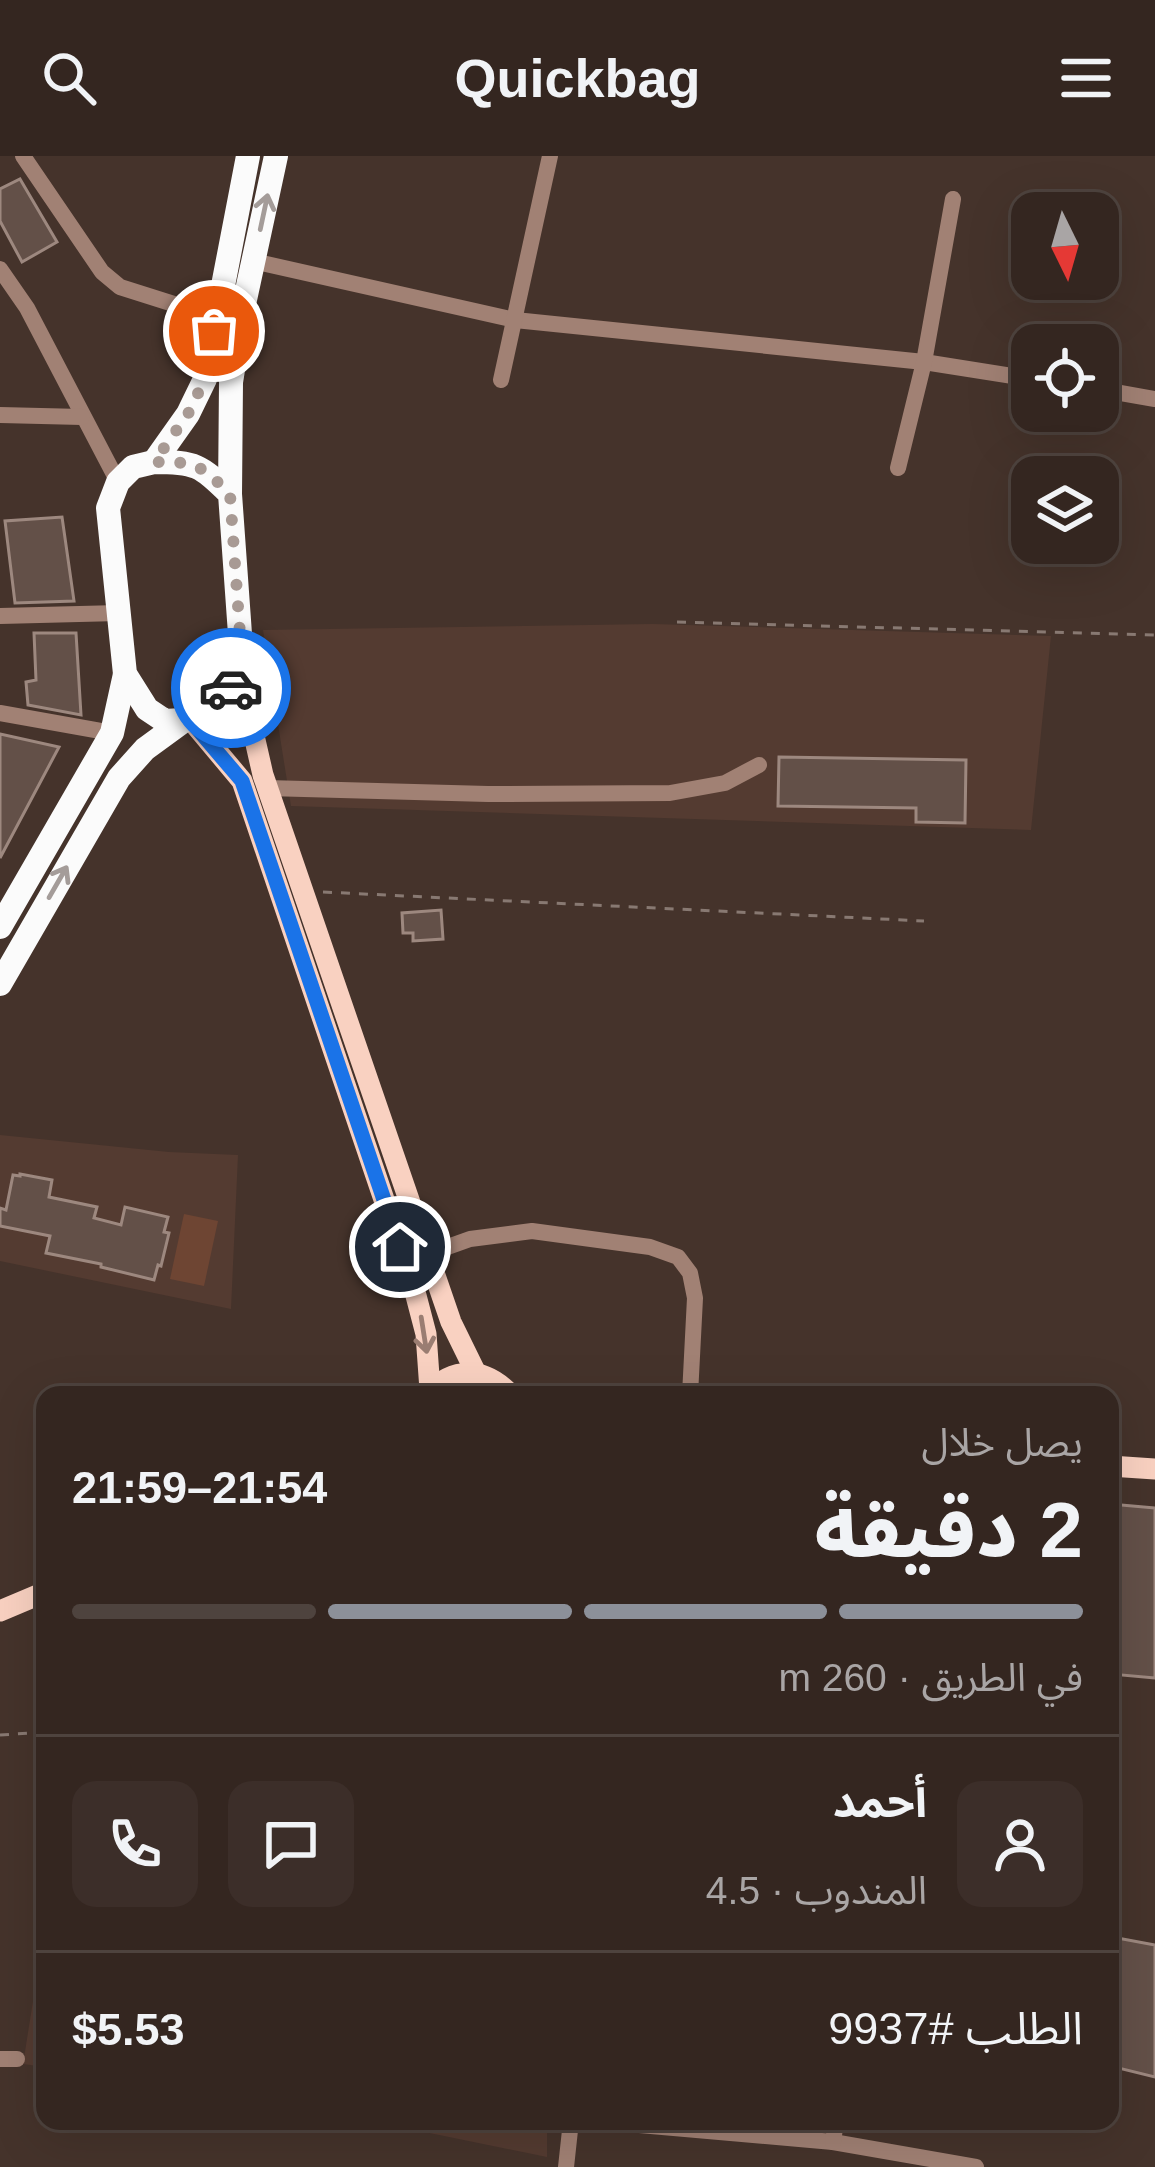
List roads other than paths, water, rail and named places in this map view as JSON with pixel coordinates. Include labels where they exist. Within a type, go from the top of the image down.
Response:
[{"type":"highway","points":[[154,462],[188,414],[205,379],[248,156]]},
{"type":"highway","points":[[0,983],[119,778],[145,749],[186,721],[214,710],[229,694],[242,662],[230,494],[231,382],[276,156]]},
{"type":"highway","points":[[0,927],[112,733],[125,674],[108,508],[118,482],[133,467],[189,462],[230,494]]},
{"type":"highway","points":[[125,674],[147,709],[165,721],[186,721]]},
{"type":"main road","points":[[242,662],[267,788],[451,1322],[476,1373]]},
{"type":"main road","points":[[186,721],[242,781],[414,1288],[426,1334],[428,1386]]},
{"type":"main road","points":[[435,1386],[443,1379],[476,1373],[502,1386]]},
{"type":"main road","points":[[1119,1467],[1155,1469]]},
{"type":"main road","points":[[0,1611],[36,1596]]},
{"type":"street","points":[[23,156],[102,272],[120,287],[180,306],[214,331]]},
{"type":"street","points":[[501,380],[550,156]]},
{"type":"street","points":[[898,468],[924,362],[953,199]]},
{"type":"street","points":[[253,261],[515,320],[924,362],[1011,376]]},
{"type":"street","points":[[0,269],[27,308],[118,482]]},
{"type":"street","points":[[180,306],[220,298]]},
{"type":"street","points":[[1119,392],[1155,398]]},
{"type":"street","points":[[0,416],[82,417]]},
{"type":"street","points":[[0,616],[119,613]]},
{"type":"street","points":[[0,713],[112,733]]},
{"type":"street","points":[[267,788],[670,793],[725,783],[759,766]]},
{"type":"street","points":[[428,1254],[470,1239],[532,1231],[650,1247],[678,1257],[690,1273],[695,1298],[690,1386]]},
{"type":"street","points":[[566,2167],[570,2130]]},
{"type":"street","points":[[696,2130],[833,2142],[976,2167]]},
{"type":"street","points":[[833,2142],[835,2130]]}]
